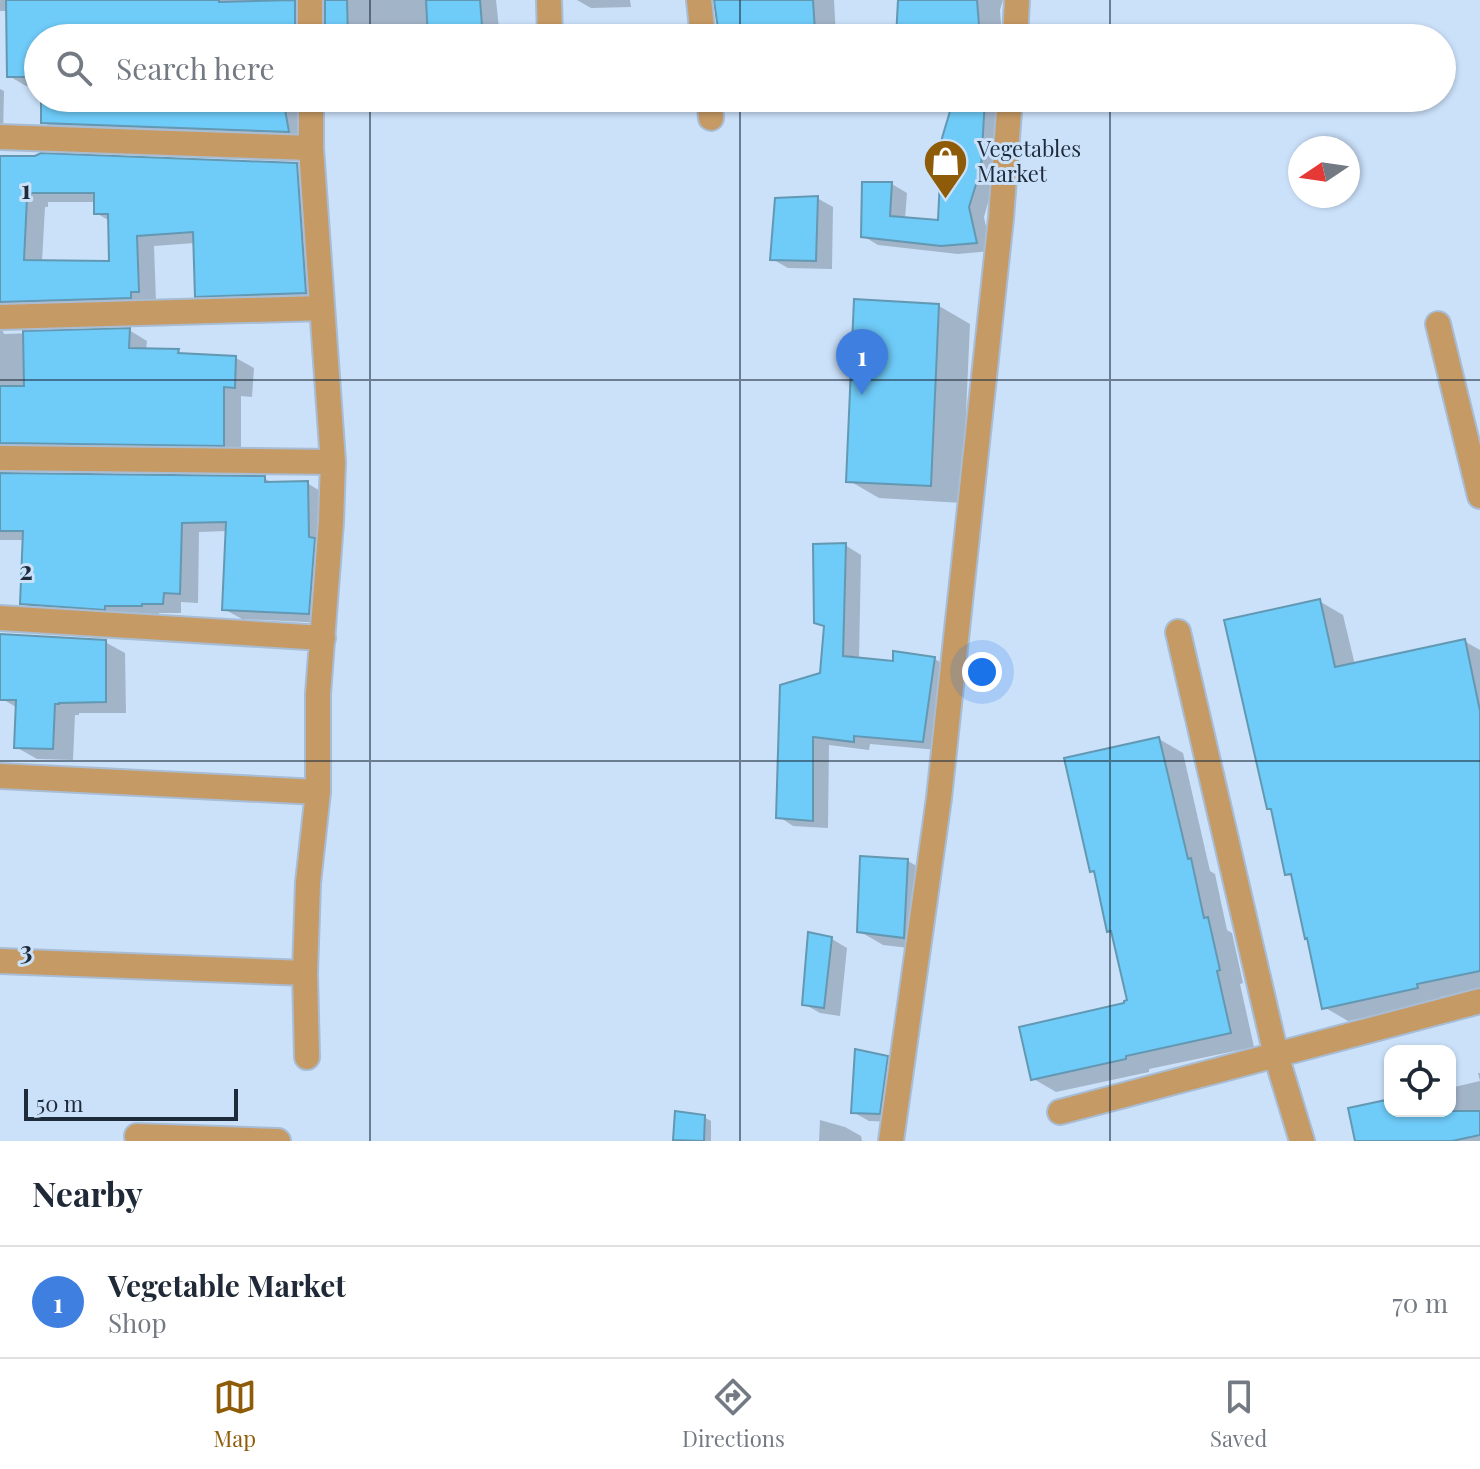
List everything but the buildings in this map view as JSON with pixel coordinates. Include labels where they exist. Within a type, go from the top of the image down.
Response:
[{"type":"street","points":[[310,0],[310,24]]},
{"type":"street","points":[[549,0],[550,24]]},
{"type":"street","points":[[699,0],[702,24]]},
{"type":"street","points":[[1016,24],[1017,0]]},
{"type":"street","points":[[307,1057],[305,973],[308,883],[318,792],[318,694],[333,462],[311,112]]},
{"type":"street","points":[[891,1141],[941,782],[999,234],[1009,112]]},
{"type":"street","points":[[0,137],[311,148]]},
{"type":"street","points":[[0,317],[322,308]]},
{"type":"street","points":[[1438,324],[1480,496]]},
{"type":"street","points":[[0,458],[333,462]]},
{"type":"street","points":[[0,618],[323,638]]},
{"type":"street","points":[[1178,632],[1276,1055],[1302,1141]]},
{"type":"street","points":[[0,776],[318,792]]},
{"type":"street","points":[[0,961],[305,973]]},
{"type":"street","points":[[1060,1112],[1480,1001]]},
{"type":"street","points":[[137,1136],[278,1141]]},
{"type":"place","name":"Vegetables Market","points":[[946,201]]},
{"type":"place","name":"Vegetable Market","points":[[862,395]]}]
